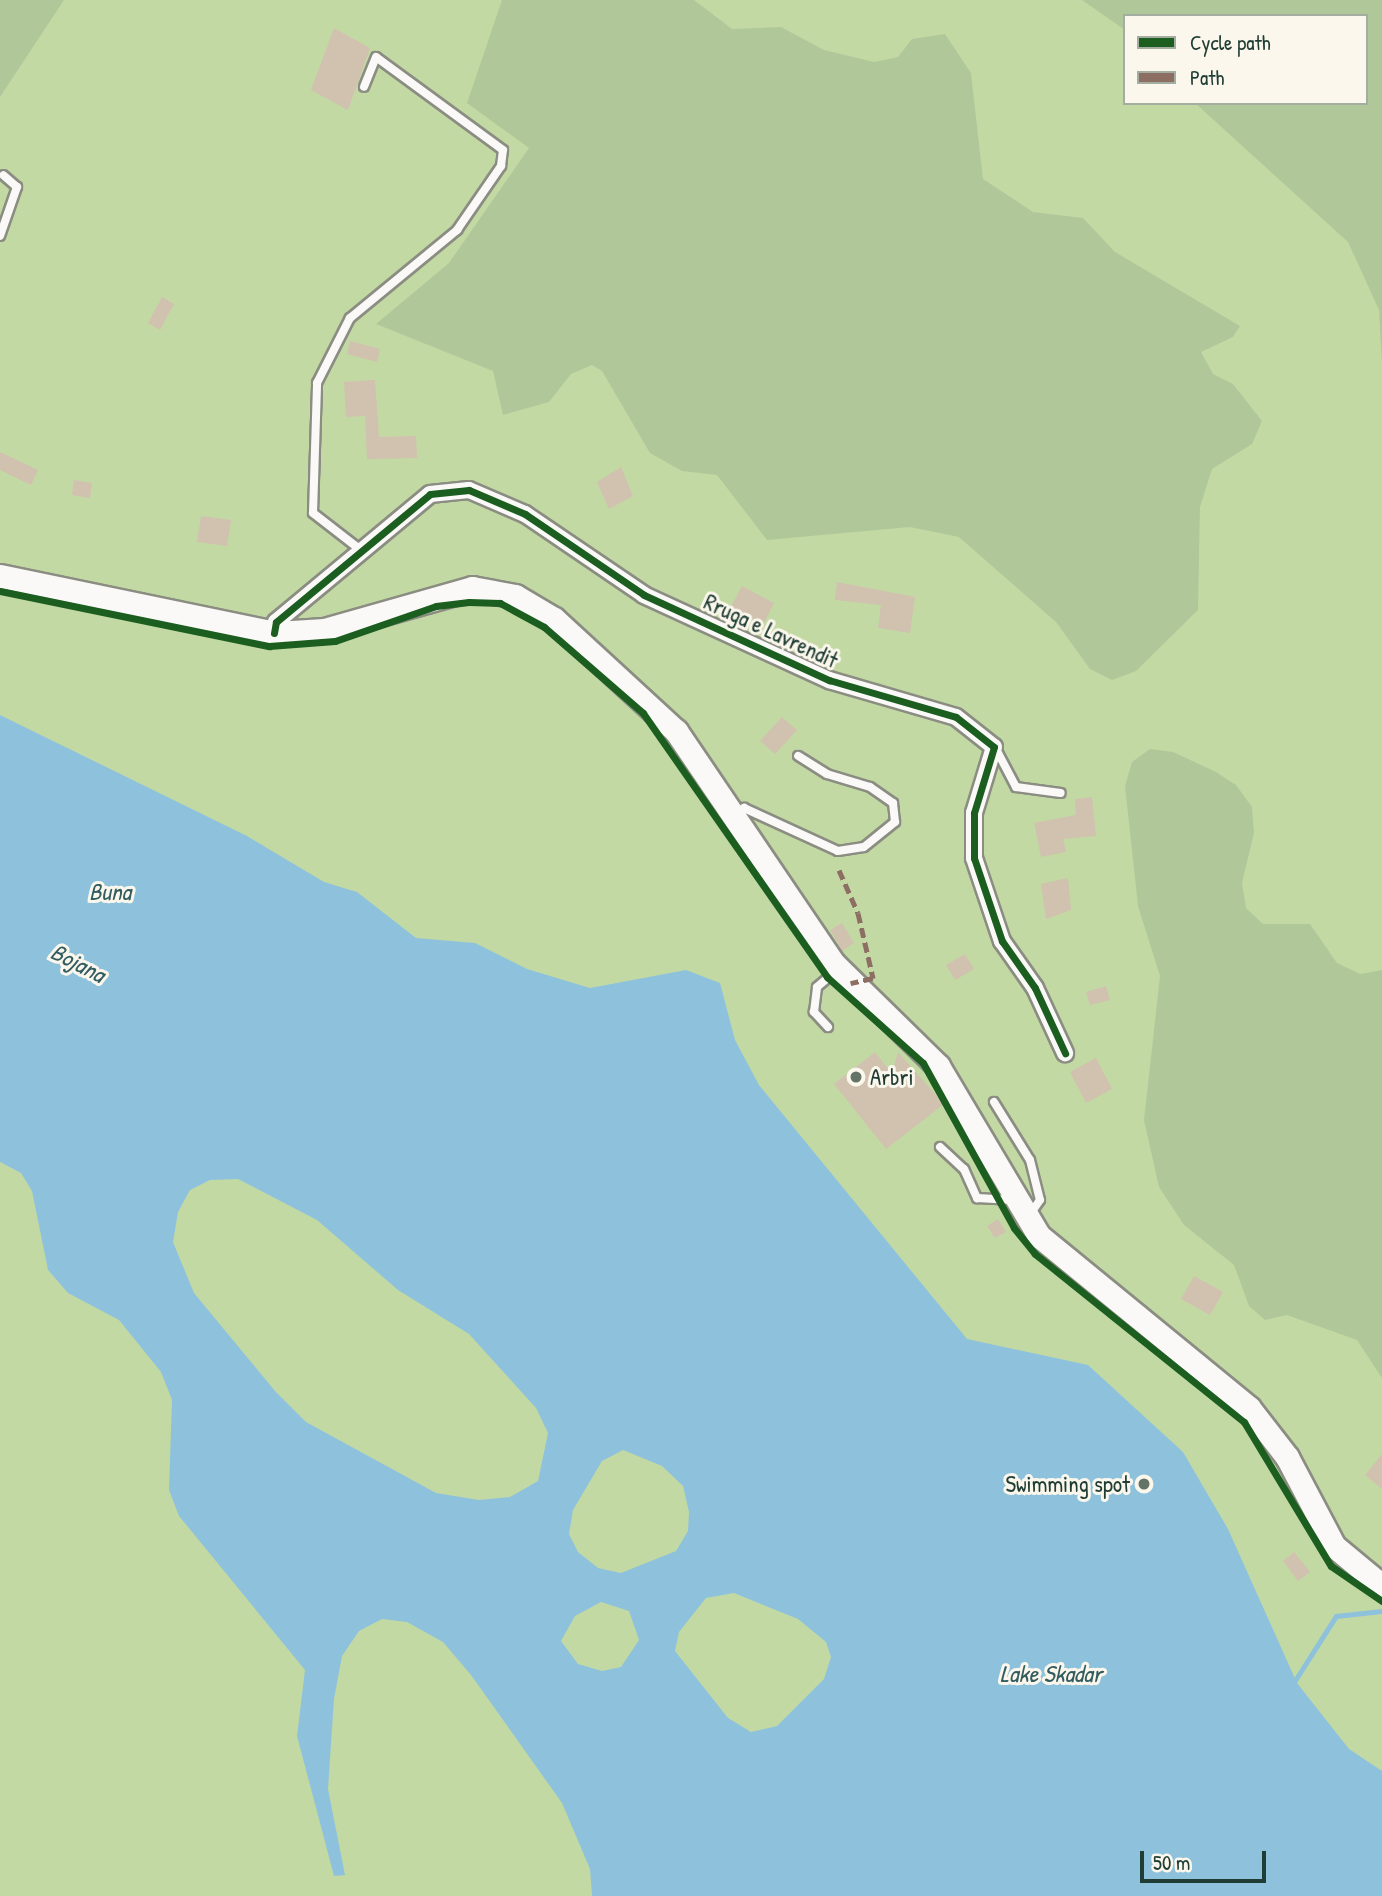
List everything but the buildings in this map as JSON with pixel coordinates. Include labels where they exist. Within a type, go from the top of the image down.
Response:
[{"type":"main road","points":[[0,576],[274,633],[324,630],[454,590],[515,596],[554,619],[656,708],[734,814],[838,970],[939,1066],[1019,1209],[1078,1273],[1249,1408],[1287,1457],[1334,1546],[1382,1586]]},
{"type":"street","name":"Rruga e Lavrendit","points":[[274,633],[276,622],[430,494],[469,490],[525,514],[644,595],[829,680],[934,707],[994,747]]},
{"type":"street","points":[[994,747],[974,813],[974,858],[1002,941],[1035,988],[1065,1053]]},
{"type":"lane","points":[[362,551],[313,513],[317,383],[350,318],[457,229],[501,166],[503,150],[376,57],[364,88]]},
{"type":"lane","points":[[0,236],[17,187],[3,175]]},
{"type":"lane","name":"Rruga e Lavrendit","points":[[994,747],[1016,787],[1061,793]]},
{"type":"lane","points":[[734,814],[744,808],[838,851],[884,836],[895,822],[893,803],[798,755]]},
{"type":"lane","points":[[828,1027],[814,1012],[817,987],[838,970]]},
{"type":"lane","points":[[940,1147],[964,1169],[977,1198],[1019,1209],[1040,1200],[1030,1160],[994,1102]]},
{"type":"green space","points":[[0,0],[1382,0],[1382,1896],[0,1896]]},
{"type":"green space","points":[[0,0],[64,0],[0,97]]},
{"type":"green space","points":[[502,0],[694,0],[732,29],[781,27],[824,50],[874,62],[898,57],[912,39],[945,34],[971,73],[983,179],[1033,212],[1083,218],[1115,252],[1240,326],[1233,337],[1201,352],[1213,374],[1233,384],[1262,421],[1252,444],[1212,469],[1200,507],[1198,610],[1136,671],[1112,680],[1090,669],[1056,622],[959,537],[910,527],[767,540],[717,475],[682,471],[650,453],[602,371],[592,365],[571,374],[549,402],[503,415],[493,371],[376,324],[449,263],[529,148],[467,103]]},
{"type":"green space","points":[[1082,0],[1382,0],[1382,363],[1379,310],[1348,242],[1197,105],[1368,105],[1368,14],[1123,14],[1123,29]]},
{"type":"green space","points":[[1150,749],[1173,752],[1216,772],[1236,785],[1252,807],[1254,833],[1242,883],[1246,908],[1263,924],[1310,924],[1337,963],[1360,974],[1382,970],[1382,1378],[1357,1340],[1287,1315],[1265,1320],[1249,1306],[1234,1265],[1184,1225],[1159,1187],[1144,1120],[1160,976],[1138,906],[1125,786],[1132,762]]},
{"type":"water","name":"Lake Skadar","points":[[0,715],[247,836],[324,882],[357,892],[416,938],[475,943],[527,969],[590,988],[686,970],[720,983],[735,1040],[759,1085],[967,1339],[1088,1365],[1183,1452],[1228,1529],[1297,1683],[1349,1749],[1382,1771],[1382,1896],[592,1896],[590,1869],[562,1803],[471,1675],[443,1642],[407,1622],[382,1619],[359,1631],[342,1656],[334,1699],[328,1789],[345,1875],[334,1876],[297,1736],[305,1670],[179,1516],[169,1490],[172,1400],[161,1372],[119,1320],[68,1293],[48,1270],[32,1191],[21,1173],[0,1162]],"holes":[[[238,1179],[317,1220],[398,1290],[469,1334],[536,1408],[548,1433],[538,1481],[510,1497],[479,1500],[436,1493],[306,1422],[275,1391],[194,1293],[173,1242],[178,1212],[190,1190],[210,1180]],[[623,1450],[662,1466],[683,1486],[689,1512],[688,1531],[676,1551],[621,1573],[598,1568],[578,1552],[569,1534],[573,1510],[602,1461]],[[734,1593],[798,1619],[826,1642],[831,1657],[824,1679],[777,1726],[751,1732],[728,1718],[675,1651],[679,1632],[706,1598]],[[601,1602],[629,1611],[639,1640],[621,1667],[602,1671],[578,1664],[561,1641],[575,1616]]]},
{"type":"waterway","points":[[1292,1685],[1336,1616],[1382,1611]]},
{"type":"marked path","points":[[839,870],[858,913],[873,978],[851,983]]},
{"type":"cycle path","points":[[274,633],[276,622],[430,494],[469,490],[525,514],[644,595],[829,680],[956,717],[994,747],[974,813],[974,858],[1002,941],[1035,988],[1065,1053]]},
{"type":"cycle path","points":[[0,591],[269,646],[335,641],[436,606],[469,602],[500,603],[544,627],[643,713],[827,977],[923,1063],[1014,1228],[1035,1254],[1244,1422],[1331,1566],[1382,1601]]},
{"type":"place","name":"Arbri","points":[[856,1077]]},
{"type":"place","name":"Swimming spot","points":[[1144,1484]]},
{"type":"water label","name":"Buna","points":[[110,892]]},
{"type":"water label","name":"Bojana","points":[[78,963]]}]
